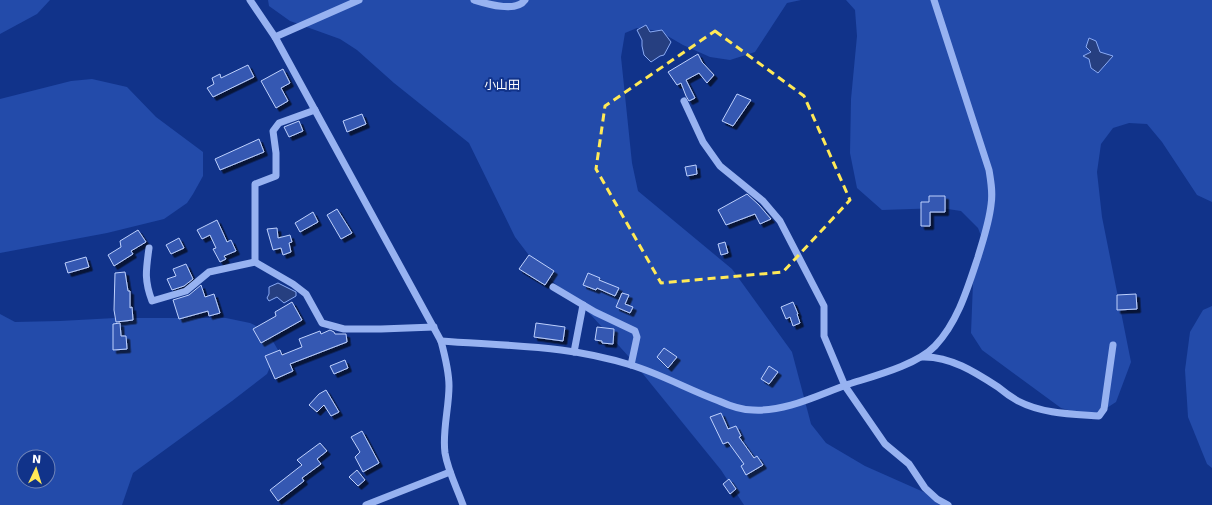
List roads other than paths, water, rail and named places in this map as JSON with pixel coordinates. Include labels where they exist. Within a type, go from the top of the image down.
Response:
[{"type":"street","points":[[250,0],[275,37],[441,341],[447,363],[449,386],[445,453],[450,472],[464,505]]},
{"type":"street","points":[[275,37],[359,0]]},
{"type":"street","points":[[474,0],[490,5],[515,7],[525,0]]},
{"type":"street","points":[[441,341],[562,350],[610,359],[631,365],[712,399],[738,408],[752,410],[767,410],[798,403],[896,368],[922,357],[935,347],[944,336],[958,310],[968,288],[985,235],[992,204],[992,187],[989,170],[934,0]]},
{"type":"street","points":[[684,101],[703,142],[720,166],[763,201],[780,220],[824,306],[824,336],[845,386],[885,444],[909,464],[925,488],[937,499],[948,505]]},
{"type":"street","points":[[255,262],[255,184],[276,176],[276,153],[273,131],[279,123],[315,110]]},
{"type":"street","points":[[149,248],[145,274],[147,287],[152,301],[186,291],[209,272],[255,262],[293,284],[306,294],[322,323],[344,329],[434,327]]},
{"type":"street","points":[[553,287],[595,312],[635,331],[637,336],[631,365]]},
{"type":"street","points":[[574,352],[583,305]]},
{"type":"street","points":[[922,357],[934,357],[954,362],[982,376],[1018,401],[1033,407],[1058,413],[1099,416],[1104,409],[1113,344]]},
{"type":"street","points":[[366,505],[450,472]]},
{"type":"district","name":"小山田","points":[[502,85]]}]
